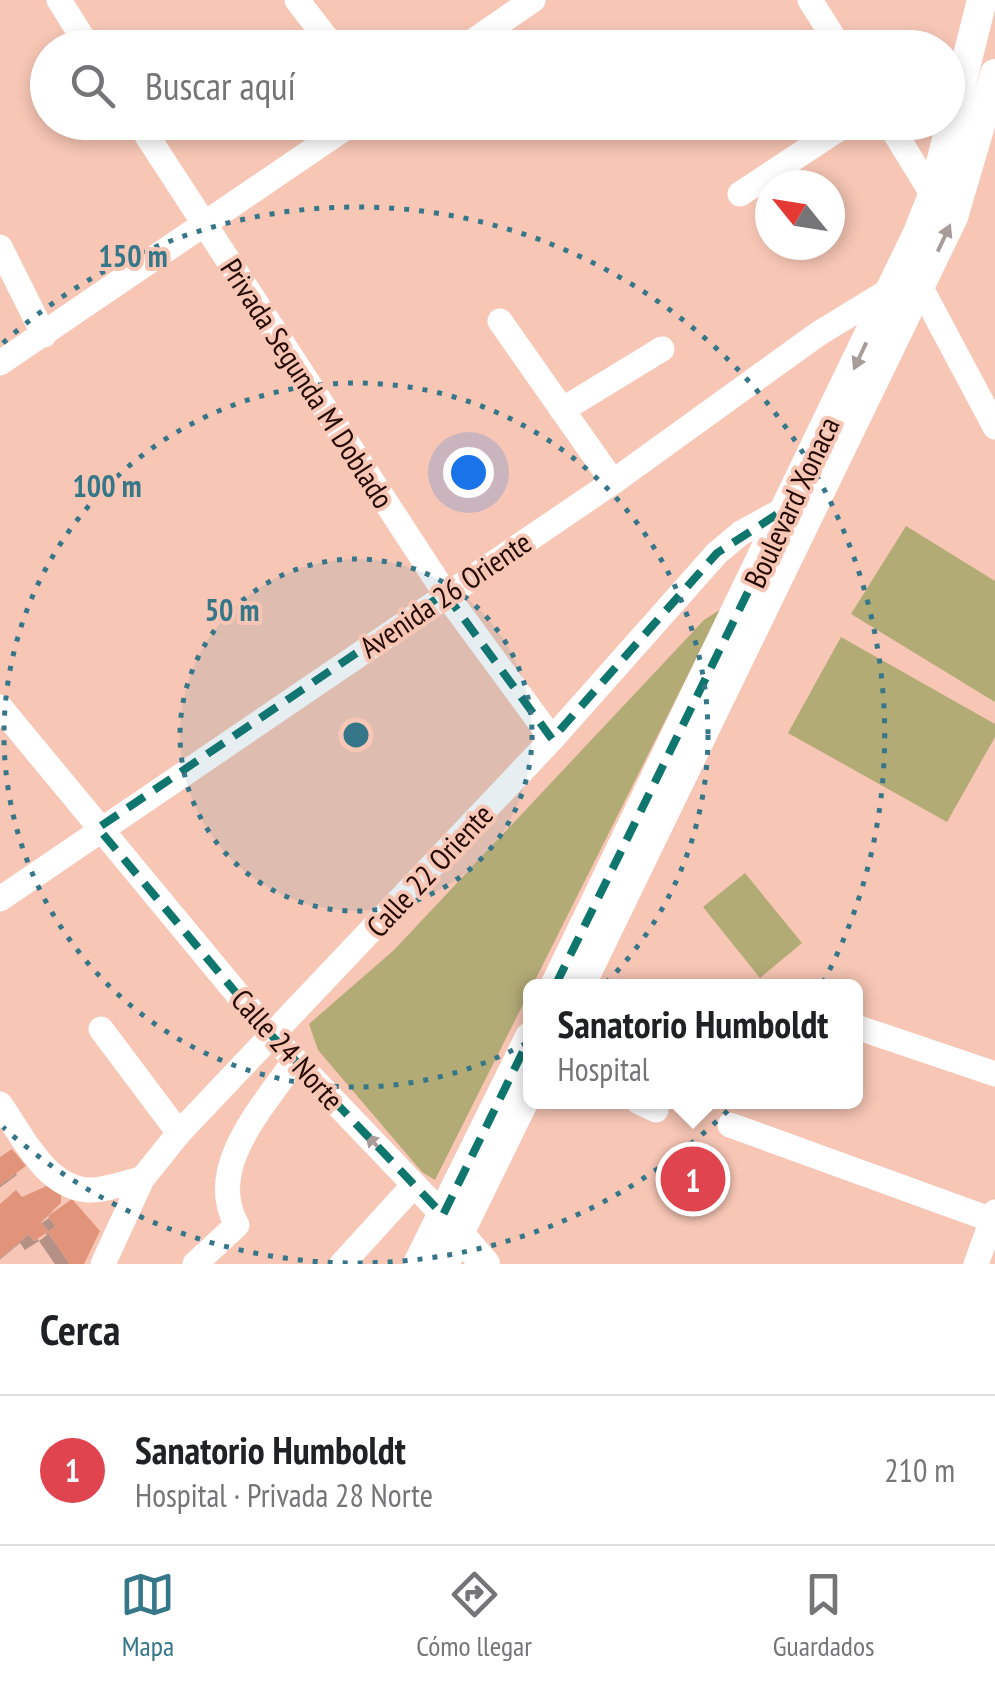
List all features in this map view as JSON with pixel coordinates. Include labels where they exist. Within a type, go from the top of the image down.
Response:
[{"type":"main road","name":"Boulevard Xonaca","points":[[965,68],[982,0]]},
{"type":"main road","name":"Boulevard Xonaca","points":[[558,979],[790,506],[906,289],[954,218],[995,74]]},
{"type":"main road","name":"Boulevard Xonaca","points":[[583,979],[906,289],[947,140]]},
{"type":"main road","points":[[444,1264],[451,1225],[523,1054]]},
{"type":"main road","points":[[418,1264],[451,1225],[523,1100]]},
{"type":"main road","name":"Calle 24 Norte","points":[[451,1225],[484,1264]]},
{"type":"street","points":[[59,0],[78,30]]},
{"type":"street","points":[[297,0],[320,30]]},
{"type":"street","points":[[489,30],[532,0]]},
{"type":"street","points":[[810,0],[829,30]]},
{"type":"street","name":"Privada Segunda M Doblado","points":[[150,140],[446,593],[552,739]]},
{"type":"street","points":[[0,363],[328,140]]},
{"type":"street","points":[[740,194],[822,140]]},
{"type":"street","points":[[899,140],[933,195]]},
{"type":"street","points":[[0,247],[44,335]]},
{"type":"street","points":[[906,289],[995,426]]},
{"type":"street","name":"Avenida 26 Oriente","points":[[0,898],[612,482],[818,334],[906,289]]},
{"type":"street","points":[[500,321],[612,482]]},
{"type":"street","points":[[562,410],[662,349]]},
{"type":"street","name":"Calle 22 Oriente","points":[[104,1264],[142,1179],[179,1133],[552,739],[717,553],[741,533],[790,506]]},
{"type":"street","name":"Calle 24 Norte","points":[[0,707],[273,1037],[451,1225]]},
{"type":"street","points":[[101,1029],[179,1133]]},
{"type":"street","points":[[863,1029],[995,1074]]},
{"type":"street","points":[[194,1264],[238,1224],[227,1207],[228,1172],[295,1060]]},
{"type":"street","points":[[0,1104],[9,1137],[68,1185],[90,1190],[142,1179]]},
{"type":"street","points":[[730,1125],[994,1216],[976,1264]]},
{"type":"street","points":[[342,1264],[414,1185]]},
{"type":"highlighted area","points":[[790,506],[443,1215],[273,1037],[98,828],[445,593],[552,739],[717,553]]},
{"type":"shaded area","points":[[906,526],[995,581],[995,702],[851,614]]},
{"type":"shaded area","points":[[721,609],[536,979],[523,979],[523,1004],[435,1180],[422,1172],[318,1050],[309,1024],[394,950],[704,620]]},
{"type":"shaded area","points":[[841,637],[995,724],[995,737],[947,822],[788,733]]},
{"type":"shaded area","points":[[745,873],[802,943],[760,978],[703,907]]},
{"type":"building","points":[[12,1149],[26,1166],[0,1185],[0,1157]]},
{"type":"building","points":[[49,1185],[61,1192],[61,1203],[41,1222],[48,1232],[34,1241],[29,1234],[0,1258],[0,1204],[16,1190],[22,1197]]},
{"type":"building","points":[[72,1199],[100,1231],[84,1264],[70,1264],[48,1232],[56,1226],[48,1216]]},
{"type":"place","name":"Sanatorio Humboldt","points":[[693,1179]]}]
